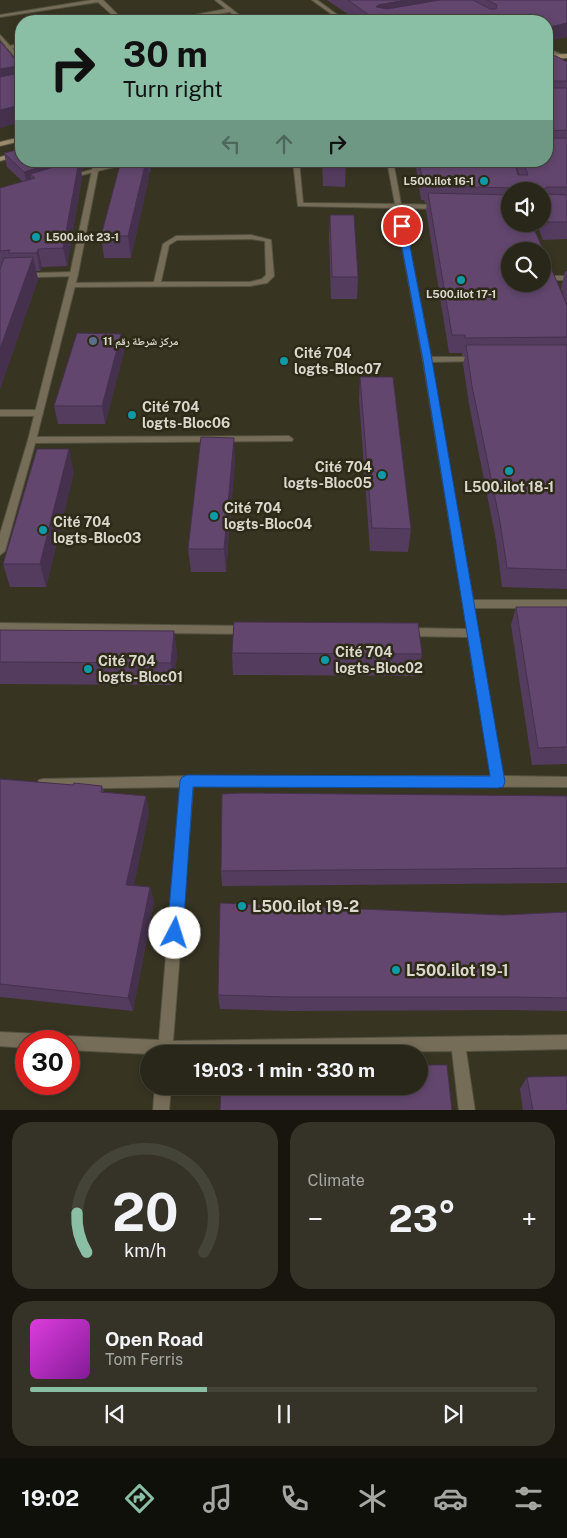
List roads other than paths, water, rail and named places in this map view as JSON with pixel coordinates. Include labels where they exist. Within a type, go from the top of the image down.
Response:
[{"type":"main road","points":[[0,144],[15,140]]},
{"type":"main road","points":[[0,159],[15,155]]},
{"type":"street","points":[[0,16],[100,0],[116,15]]},
{"type":"street","points":[[217,0],[237,15]]},
{"type":"street","points":[[314,0],[335,15]]},
{"type":"street","points":[[201,15],[231,10]]},
{"type":"street","points":[[0,36],[15,54]]},
{"type":"street","points":[[9,47],[15,46]]},
{"type":"street","points":[[61,179],[92,167]]},
{"type":"street","points":[[0,550],[39,413],[74,274],[97,167]]},
{"type":"street","points":[[297,167],[300,205],[445,207]]},
{"type":"street","points":[[391,167],[427,360],[498,782]]},
{"type":"street","points":[[71,285],[157,285],[250,284],[264,281],[270,276],[268,240],[251,237],[176,238],[166,244],[157,285]]},
{"type":"street","points":[[0,276],[74,274]]},
{"type":"street","points":[[554,286],[551,278],[567,278]]},
{"type":"street","points":[[427,360],[487,359]]},
{"type":"street","points":[[0,413],[39,413]]},
{"type":"street","points":[[32,440],[289,439]]},
{"type":"street","points":[[468,604],[567,604]]},
{"type":"street","points":[[0,627],[256,630]]},
{"type":"street","points":[[394,632],[473,633]]},
{"type":"street","points":[[166,1045],[187,781]]},
{"type":"street","points":[[30,784],[187,781],[567,782]]},
{"type":"street","points":[[0,1039],[15,1040]]},
{"type":"street","points":[[416,1045],[567,1042]]},
{"type":"street","points":[[80,1044],[140,1049]]},
{"type":"street","points":[[458,1044],[467,1110]]},
{"type":"street","points":[[161,1110],[162,1095]]},
{"type":"place","name":"L500.ilot 16-1","points":[[484,181]]},
{"type":"place","name":"L500.ilot 23-1","points":[[36,237]]},
{"type":"place","name":"L500.ilot 17-1","points":[[461,280]]},
{"type":"place","name":"مركز شرطة رقم 11","points":[[93,341]]},
{"type":"place","name":"Cité 704 logts-Bloc07","points":[[284,361]]},
{"type":"place","name":"Cité 704 logts-Bloc06","points":[[132,415]]},
{"type":"place","name":"L500.ilot 18-1","points":[[509,471]]},
{"type":"place","name":"Cité 704 logts-Bloc05","points":[[382,475]]},
{"type":"place","name":"Cité 704 logts-Bloc04","points":[[214,516]]},
{"type":"place","name":"Cité 704 logts-Bloc03","points":[[43,530]]},
{"type":"place","name":"Cité 704 logts-Bloc02","points":[[325,660]]},
{"type":"place","name":"Cité 704 logts-Bloc01","points":[[88,669]]},
{"type":"place","name":"L500.ilot 19-2","points":[[242,906]]},
{"type":"place","name":"L500.ilot 19-1","points":[[396,970]]}]
